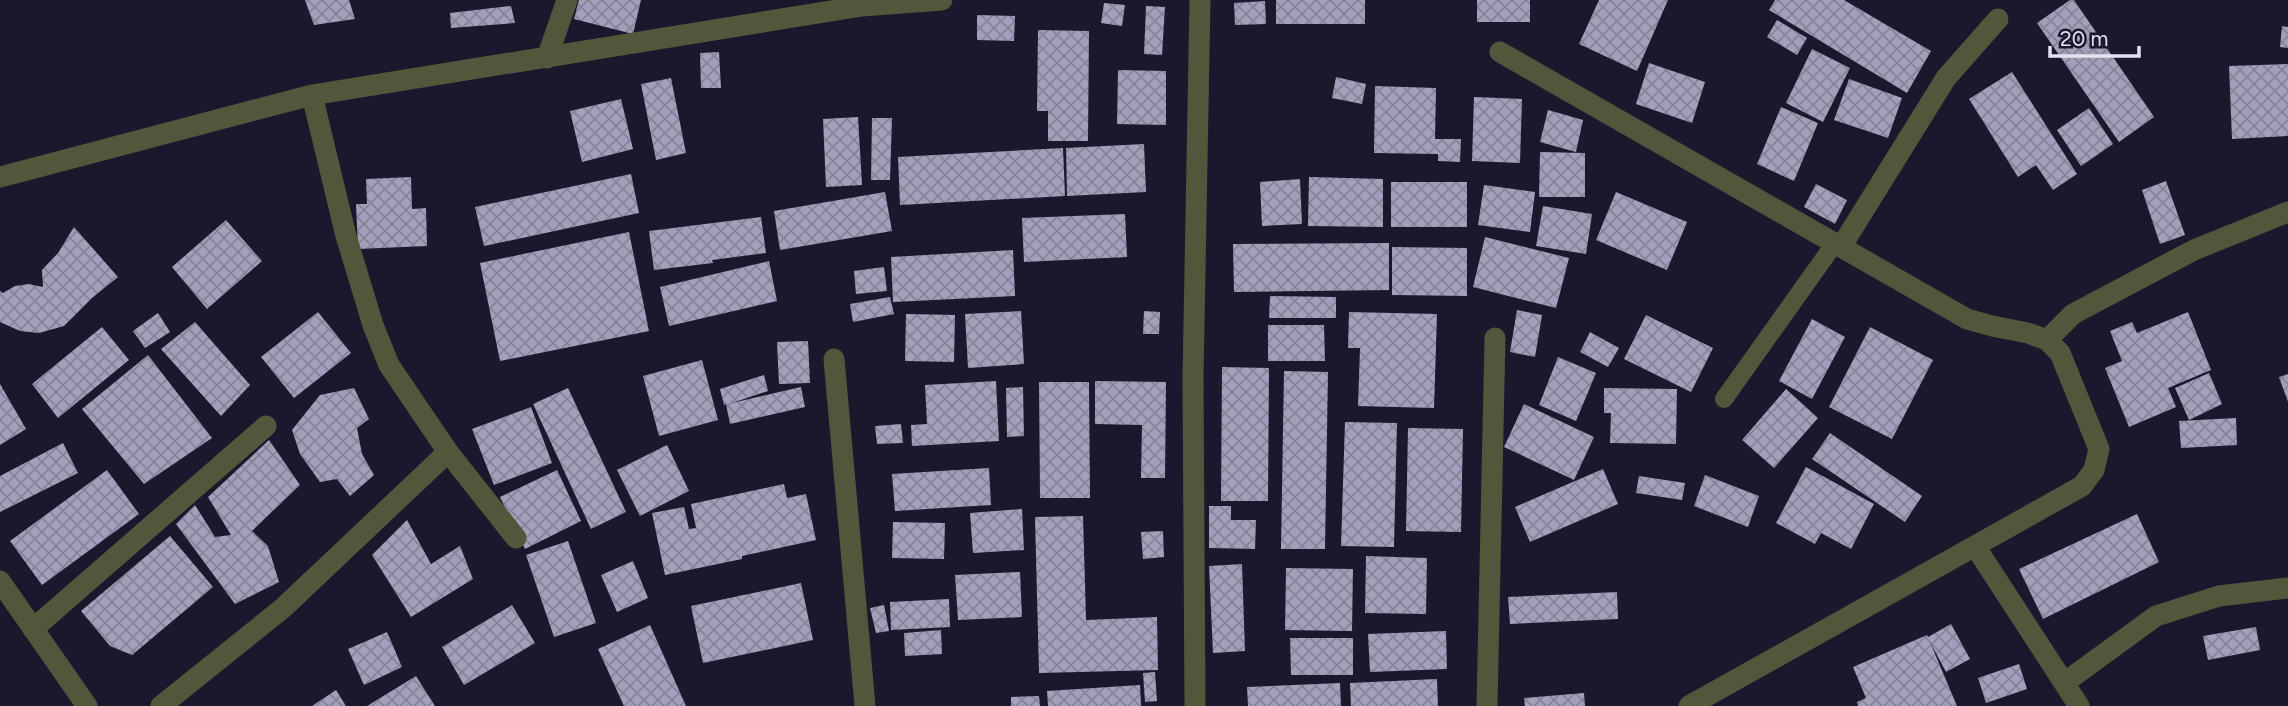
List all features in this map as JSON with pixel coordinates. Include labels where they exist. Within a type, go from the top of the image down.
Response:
[{"type":"street","points":[[547,58],[567,0]]},
{"type":"street","points":[[0,177],[312,95],[862,6],[942,0]]},
{"type":"street","points":[[1195,706],[1193,378],[1200,0]]},
{"type":"street","points":[[1838,245],[1946,78],[1998,19]]},
{"type":"street","points":[[1500,52],[1967,319],[2047,340],[2060,353],[2099,449],[2094,470],[2082,486],[1698,704]]},
{"type":"street","points":[[312,95],[346,236],[388,365],[448,452],[516,538]]},
{"type":"street","points":[[2047,340],[2073,314],[2194,250],[2288,212]]},
{"type":"street","points":[[1487,706],[1495,338]]},
{"type":"street","points":[[834,359],[865,706]]},
{"type":"street","points":[[33,629],[266,426]]},
{"type":"street","points":[[161,706],[283,608],[448,452]]},
{"type":"street","points":[[1975,546],[2079,706]]},
{"type":"street","points":[[0,581],[87,706]]},
{"type":"street","points":[[2064,683],[2156,615],[2219,596],[2288,588]]},
{"type":"lane","points":[[1724,399],[1838,245]]},
{"type":"building","points":[[305,0],[349,0],[355,19],[314,25]]},
{"type":"building","points":[[579,0],[641,0],[633,34],[574,19]]},
{"type":"building","points":[[1276,0],[1365,0],[1365,24],[1276,24]]},
{"type":"building","points":[[1477,0],[1530,0],[1530,22],[1477,22]]},
{"type":"building","points":[[1599,0],[1668,0],[1637,71],[1579,44]]},
{"type":"building","points":[[1775,0],[1844,0],[1931,51],[1907,93],[1769,10]]},
{"type":"building","points":[[2070,0],[2074,0],[2154,117],[2119,142],[2037,23]]},
{"type":"building","points":[[1265,1],[1266,24],[1235,25],[1234,3]]},
{"type":"building","points":[[1104,3],[1125,5],[1122,26],[1101,23]]},
{"type":"building","points":[[511,6],[515,23],[451,28],[450,13]]},
{"type":"building","points":[[1146,6],[1165,7],[1162,55],[1144,54]]},
{"type":"building","points":[[977,15],[1015,16],[1014,41],[977,40]]},
{"type":"building","points":[[1777,20],[1807,38],[1797,55],[1767,37]]},
{"type":"building","points":[[2282,26],[2288,27],[2288,48],[2280,47]]},
{"type":"building","points":[[1038,30],[1089,31],[1088,141],[1048,141],[1048,111],[1037,111]]},
{"type":"building","points":[[1812,49],[1850,68],[1823,122],[1786,103]]},
{"type":"building","points":[[719,52],[721,88],[701,88],[700,53]]},
{"type":"building","points":[[1649,63],[1705,82],[1692,123],[1636,104]]},
{"type":"building","points":[[2288,64],[2288,136],[2232,139],[2229,66]]},
{"type":"building","points":[[1118,70],[1166,71],[1166,125],[1117,124]]},
{"type":"building","points":[[2012,72],[2077,174],[2053,190],[2036,165],[2018,177],[1969,99]]},
{"type":"building","points":[[1336,77],[1366,84],[1362,104],[1332,98]]},
{"type":"building","points":[[671,78],[686,153],[656,160],[641,84]]},
{"type":"building","points":[[1849,79],[1902,98],[1888,138],[1834,120]]},
{"type":"building","points":[[1375,86],[1436,88],[1435,139],[1461,139],[1460,162],[1438,161],[1438,154],[1374,153]]},
{"type":"building","points":[[1474,97],[1522,99],[1520,163],[1472,161]]},
{"type":"building","points":[[621,99],[633,149],[582,162],[570,111]]},
{"type":"building","points":[[1781,107],[1818,123],[1794,181],[1757,164]]},
{"type":"building","points":[[2089,108],[2113,144],[2081,166],[2057,130]]},
{"type":"building","points":[[1548,110],[1583,120],[1576,152],[1540,142]]},
{"type":"building","points":[[858,117],[862,185],[826,187],[823,119]]},
{"type":"building","points":[[872,118],[892,118],[890,180],[871,180]]},
{"type":"building","points":[[1144,144],[1146,192],[1067,196],[1066,148]]},
{"type":"building","points":[[1063,148],[1065,196],[900,205],[898,157]]},
{"type":"building","points":[[1540,152],[1585,153],[1585,197],[1539,197]]},
{"type":"building","points":[[631,174],[639,213],[484,246],[475,207]]},
{"type":"building","points":[[411,177],[412,209],[426,208],[427,246],[358,249],[356,204],[367,204],[366,179]]},
{"type":"building","points":[[1309,177],[1383,179],[1383,227],[1308,226]]},
{"type":"building","points":[[1300,179],[1302,224],[1262,226],[1260,182]]},
{"type":"building","points":[[2166,181],[2185,235],[2160,244],[2142,190]]},
{"type":"building","points":[[1391,182],[1467,182],[1467,227],[1391,227]]},
{"type":"building","points":[[1816,184],[1847,200],[1835,224],[1804,207]]},
{"type":"building","points":[[1484,185],[1535,192],[1530,232],[1478,225]]},
{"type":"building","points":[[885,192],[892,231],[780,250],[774,211]]},
{"type":"building","points":[[1616,192],[1687,222],[1667,270],[1596,240]]},
{"type":"building","points":[[1543,206],[1592,214],[1586,254],[1536,246]]},
{"type":"building","points":[[1125,214],[1127,257],[1024,262],[1022,218]]},
{"type":"building","points":[[761,217],[766,253],[654,270],[649,231]]},
{"type":"building","points":[[226,220],[262,261],[207,309],[172,267]]},
{"type":"building","points":[[74,227],[118,277],[64,326],[39,333],[20,331],[0,322],[0,291],[3,293],[15,286],[29,284],[43,287],[42,270],[58,253]]},
{"type":"building","points":[[629,232],[649,331],[500,361],[480,263]]},
{"type":"building","points":[[1485,237],[1569,258],[1556,308],[1473,287]]},
{"type":"building","points":[[1389,243],[1389,290],[1234,292],[1233,244]]},
{"type":"building","points":[[1392,247],[1467,248],[1467,296],[1392,295]]},
{"type":"building","points":[[1013,250],[1015,296],[893,302],[891,257]]},
{"type":"building","points":[[769,261],[777,301],[669,326],[660,287]]},
{"type":"building","points":[[884,267],[887,291],[856,294],[854,271]]},
{"type":"building","points":[[1270,296],[1336,297],[1336,318],[1269,318]]},
{"type":"building","points":[[890,297],[894,314],[853,322],[850,304]]},
{"type":"building","points":[[1517,310],[1542,315],[1535,357],[1510,352]]},
{"type":"building","points":[[1021,311],[1024,364],[968,368],[965,314]]},
{"type":"building","points":[[1144,311],[1160,312],[1159,334],[1143,334]]},
{"type":"building","points":[[318,312],[351,353],[294,398],[261,357]]},
{"type":"building","points":[[1349,312],[1437,314],[1434,408],[1358,406],[1360,348],[1348,348]]},
{"type":"building","points":[[2188,312],[2211,370],[2168,388],[2176,407],[2129,427],[2105,368],[2122,361],[2110,331],[2132,322],[2137,333]]},
{"type":"building","points":[[158,313],[170,332],[145,348],[133,331]]},
{"type":"building","points":[[906,314],[955,315],[954,362],[905,361]]},
{"type":"building","points":[[1646,315],[1713,348],[1691,392],[1624,359]]},
{"type":"building","points":[[1812,319],[1845,337],[1812,399],[1779,381]]},
{"type":"building","points":[[195,322],[250,385],[221,416],[161,349]]},
{"type":"building","points":[[1268,325],[1324,325],[1325,361],[1268,361]]},
{"type":"building","points":[[102,327],[129,360],[58,418],[32,384]]},
{"type":"building","points":[[1870,327],[1933,360],[1892,439],[1829,407]]},
{"type":"building","points":[[1590,332],[1619,348],[1608,367],[1580,352]]},
{"type":"building","points":[[808,341],[810,383],[779,384],[777,342]]},
{"type":"building","points":[[148,355],[212,438],[144,484],[82,409]]},
{"type":"building","points":[[1558,357],[1596,373],[1576,421],[1539,405]]},
{"type":"building","points":[[702,360],[718,420],[659,436],[643,376]]},
{"type":"building","points":[[1222,367],[1269,368],[1268,501],[1221,501]]},
{"type":"building","points":[[1284,371],[1328,372],[1325,549],[1281,549]]},
{"type":"building","points":[[2209,373],[2222,404],[2189,420],[2175,388]]},
{"type":"building","points":[[2288,374],[2288,402],[2279,377]]},
{"type":"building","points":[[764,375],[768,391],[732,403],[801,387],[805,407],[730,424],[720,389]]},
{"type":"building","points":[[996,381],[999,441],[912,446],[911,425],[927,424],[925,385]]},
{"type":"building","points":[[1095,381],[1166,382],[1165,478],[1141,478],[1142,425],[1095,424]]},
{"type":"building","points":[[1039,382],[1089,382],[1090,498],[1040,498]]},
{"type":"building","points":[[0,384],[26,429],[0,445]]},
{"type":"building","points":[[1023,387],[1024,436],[1007,437],[1006,388]]},
{"type":"building","points":[[354,388],[369,419],[357,428],[362,454],[374,475],[350,496],[337,479],[320,482],[300,454],[292,430],[320,395]]},
{"type":"building","points":[[568,388],[626,512],[591,529],[533,404]]},
{"type":"building","points":[[1604,388],[1677,389],[1676,444],[1610,443],[1611,413],[1604,413]]},
{"type":"building","points":[[1786,389],[1818,418],[1774,468],[1742,440]]},
{"type":"building","points":[[1524,404],[1594,437],[1574,480],[1504,447]]},
{"type":"building","points":[[531,407],[552,463],[494,485],[472,429]]},
{"type":"building","points":[[2236,418],[2237,445],[2181,448],[2179,421]]},
{"type":"building","points":[[1345,422],[1397,423],[1394,547],[1341,546]]},
{"type":"building","points":[[901,424],[903,443],[877,444],[875,426]]},
{"type":"building","points":[[1408,428],[1463,429],[1461,532],[1406,531]]},
{"type":"building","points":[[1830,433],[1922,496],[1905,522],[1812,459]]},
{"type":"building","points":[[269,440],[300,485],[252,531],[268,546],[279,582],[235,604],[176,524],[195,505],[215,537],[231,535],[208,497]]},
{"type":"building","points":[[63,443],[78,473],[0,512],[0,476]]},
{"type":"building","points":[[667,445],[689,491],[640,516],[617,470]]},
{"type":"building","points":[[1806,467],[1874,504],[1851,549],[1821,533],[1815,544],[1776,523]]},
{"type":"building","points":[[989,468],[991,505],[895,511],[892,474]]},
{"type":"building","points":[[1603,469],[1618,504],[1530,542],[1515,507]]},
{"type":"building","points":[[107,470],[139,514],[42,585],[10,541]]},
{"type":"building","points":[[557,470],[581,521],[525,549],[500,497]]},
{"type":"building","points":[[1705,475],[1759,496],[1748,527],[1694,506]]},
{"type":"building","points":[[1639,476],[1685,483],[1682,500],[1636,493]]},
{"type":"building","points":[[784,484],[787,498],[806,494],[816,540],[665,575],[652,513],[684,507],[689,529],[696,528],[691,504]]},
{"type":"building","points":[[1209,506],[1231,506],[1231,520],[1256,520],[1255,549],[1209,548]]},
{"type":"building","points":[[1022,509],[1024,550],[973,553],[970,513]]},
{"type":"building","points":[[2137,514],[2159,562],[2043,619],[2019,569]]},
{"type":"building","points":[[1083,516],[1086,620],[1157,617],[1158,670],[1039,673],[1035,517]]},
{"type":"building","points":[[407,520],[431,564],[460,546],[473,579],[411,617],[372,555]]},
{"type":"building","points":[[893,522],[945,523],[944,559],[892,558]]},
{"type":"building","points":[[1163,531],[1164,557],[1143,559],[1141,532]]},
{"type":"building","points":[[170,536],[213,587],[132,655],[110,646],[81,611]]},
{"type":"building","points":[[568,541],[596,623],[554,637],[526,555]]},
{"type":"building","points":[[1366,556],[1427,558],[1426,614],[1365,613]]},
{"type":"building","points":[[633,561],[648,598],[617,612],[601,575]]},
{"type":"building","points":[[1242,564],[1245,651],[1213,653],[1209,566]]},
{"type":"building","points":[[1286,568],[1353,569],[1352,631],[1285,630]]},
{"type":"building","points":[[1020,572],[1022,617],[958,620],[955,575]]},
{"type":"building","points":[[801,583],[813,640],[703,663],[691,606]]},
{"type":"building","points":[[1617,592],[1618,619],[1510,624],[1508,597]]},
{"type":"building","points":[[949,599],[950,627],[891,630],[890,602]]},
{"type":"building","points":[[512,605],[535,643],[464,685],[442,647]]},
{"type":"building","points":[[884,605],[889,631],[876,633],[870,608]]},
{"type":"building","points":[[1951,624],[1970,659],[1946,672],[1930,642],[1957,706],[1858,706],[1857,702],[1866,698],[1853,667],[1927,635],[1928,637]]},
{"type":"building","points":[[650,625],[686,706],[624,706],[598,649]]},
{"type":"building","points":[[2256,627],[2260,650],[2208,660],[2203,636]]},
{"type":"building","points":[[941,630],[942,654],[905,656],[904,633]]},
{"type":"building","points":[[1446,631],[1447,669],[1370,672],[1368,634]]},
{"type":"building","points":[[387,632],[402,667],[364,685],[348,649]]},
{"type":"building","points":[[1290,638],[1353,638],[1353,675],[1291,675]]},
{"type":"building","points":[[2019,664],[2027,689],[1986,703],[1978,678]]},
{"type":"building","points":[[1155,672],[1157,701],[1145,702],[1143,673]]},
{"type":"building","points":[[416,676],[435,706],[367,706]]},
{"type":"building","points":[[1437,679],[1438,706],[1351,706],[1350,683]]},
{"type":"building","points":[[1340,683],[1341,706],[1248,706],[1247,687]]},
{"type":"building","points":[[1140,685],[1141,706],[1048,706],[1047,691]]},
{"type":"building","points":[[336,690],[346,706],[312,706]]},
{"type":"building","points":[[1584,693],[1585,706],[1525,706],[1524,698]]},
{"type":"building","points":[[1039,696],[1040,706],[1011,706],[1011,697]]}]
